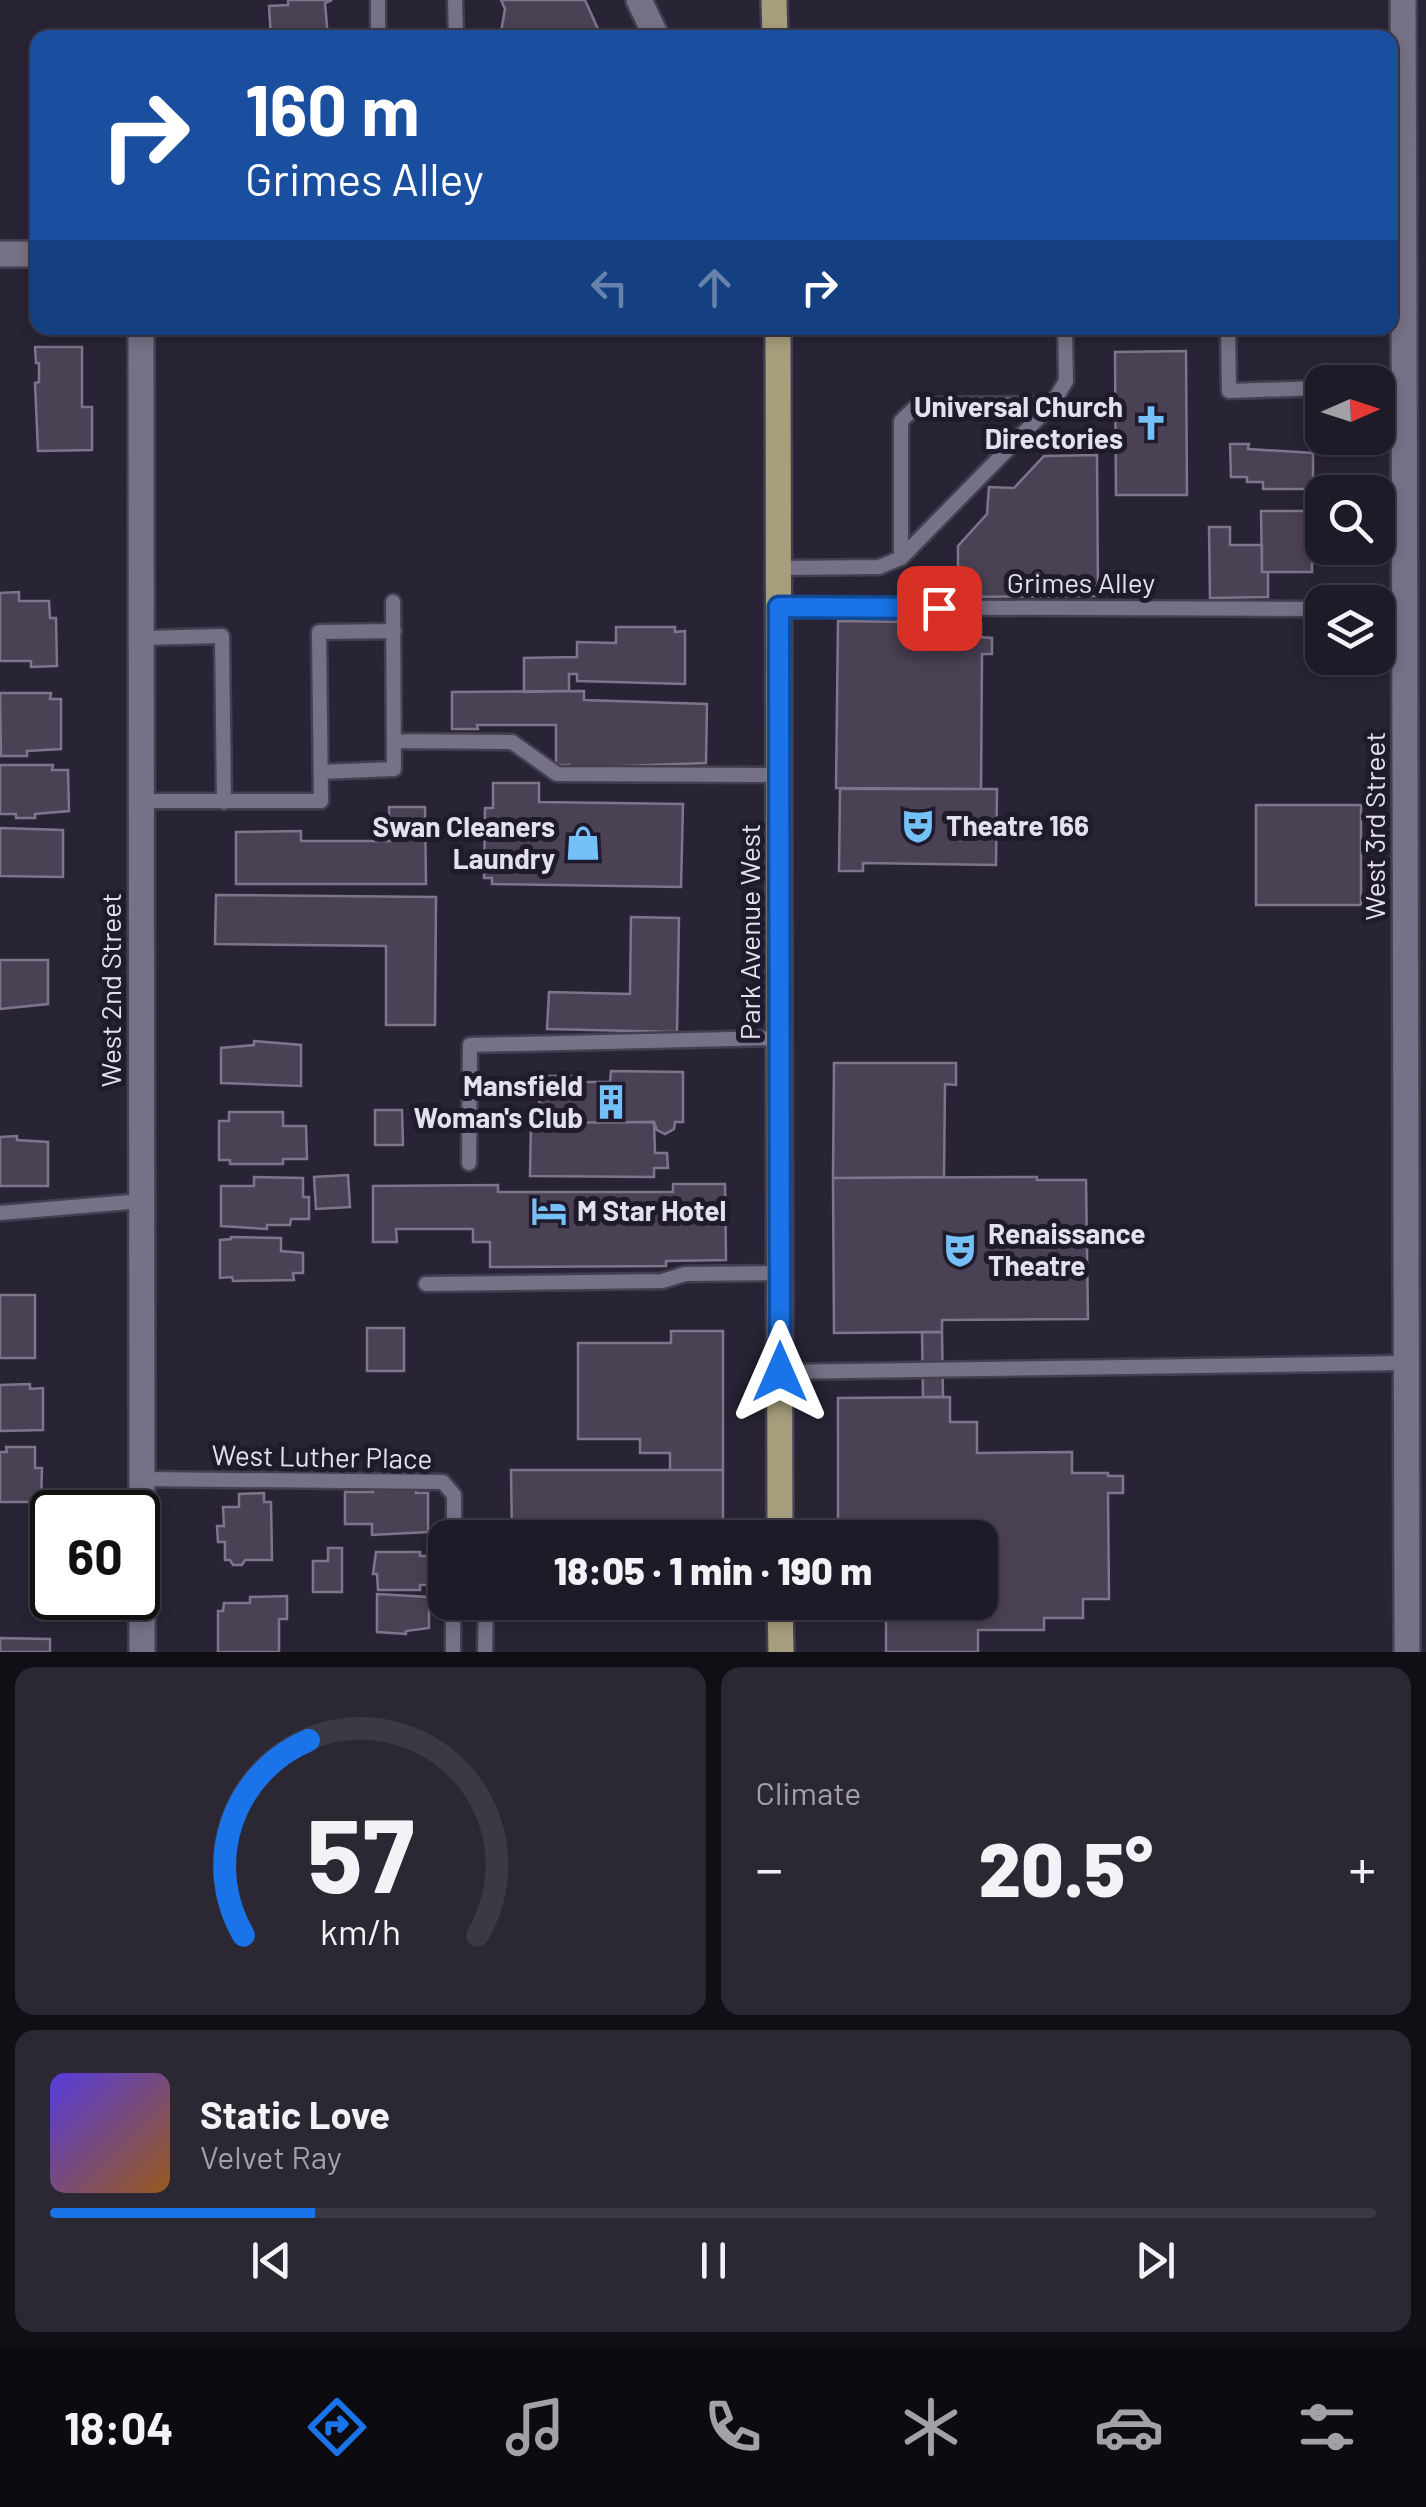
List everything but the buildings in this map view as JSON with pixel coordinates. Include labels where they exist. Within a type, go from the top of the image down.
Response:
[{"type":"main road","points":[[774,0],[776,30]]},
{"type":"main road","name":"Park Avenue West","points":[[778,335],[780,1520]]},
{"type":"main road","points":[[780,1620],[780,1652]]},
{"type":"street","points":[[639,0],[652,30]]},
{"type":"street","name":"West 3rd Street","points":[[1402,0],[1407,307],[1405,610],[1416,877],[1413,1645]]},
{"type":"street","points":[[0,254],[30,254]]},
{"type":"street","name":"West 2nd Street","points":[[141,335],[142,1652]]},
{"type":"lane","points":[[378,0],[378,30]]},
{"type":"lane","points":[[455,0],[456,30]]},
{"type":"lane","points":[[779,568],[879,567],[901,558],[1052,404],[1066,381],[1065,335]]},
{"type":"lane","points":[[1228,335],[1229,391],[1305,389]]},
{"type":"lane","points":[[1395,386],[1404,386]]},
{"type":"lane","points":[[901,558],[901,421],[918,404],[1052,404]]},
{"type":"lane","points":[[322,772],[394,769],[394,602]]},
{"type":"lane","name":"Grimes Alley","points":[[779,607],[1305,610]]},
{"type":"lane","points":[[1395,610],[1405,610]]},
{"type":"lane","points":[[141,801],[322,801],[319,632],[394,632]]},
{"type":"lane","points":[[141,638],[222,636],[224,802]]},
{"type":"lane","points":[[394,741],[512,742],[557,774],[780,775]]},
{"type":"lane","points":[[469,1162],[470,1045],[780,1038]]},
{"type":"lane","points":[[0,1213],[142,1201]]},
{"type":"lane","points":[[426,1284],[662,1281],[685,1274],[780,1274]]},
{"type":"lane","points":[[780,1372],[1413,1349]]},
{"type":"lane","name":"West Luther Place","points":[[142,1479],[443,1482],[454,1495],[454,1520]]},
{"type":"lane","points":[[453,1620],[453,1652]]},
{"type":"lane","points":[[485,1652],[486,1620]]},
{"type":"place","name":"Universal Church Directories","points":[[1151,423]]},
{"type":"place","name":"Theatre 166","points":[[918,826]]},
{"type":"place","name":"Swan Cleaners Laundry","points":[[583,843]]},
{"type":"place","name":"Mansfield Woman's Club","points":[[611,1102]]},
{"type":"place","name":"M Star Hotel","points":[[549,1211]]},
{"type":"place","name":"Renaissance Theatre","points":[[960,1250]]},
{"type":"route","points":[[780,1372],[779,607],[939,608]]}]
